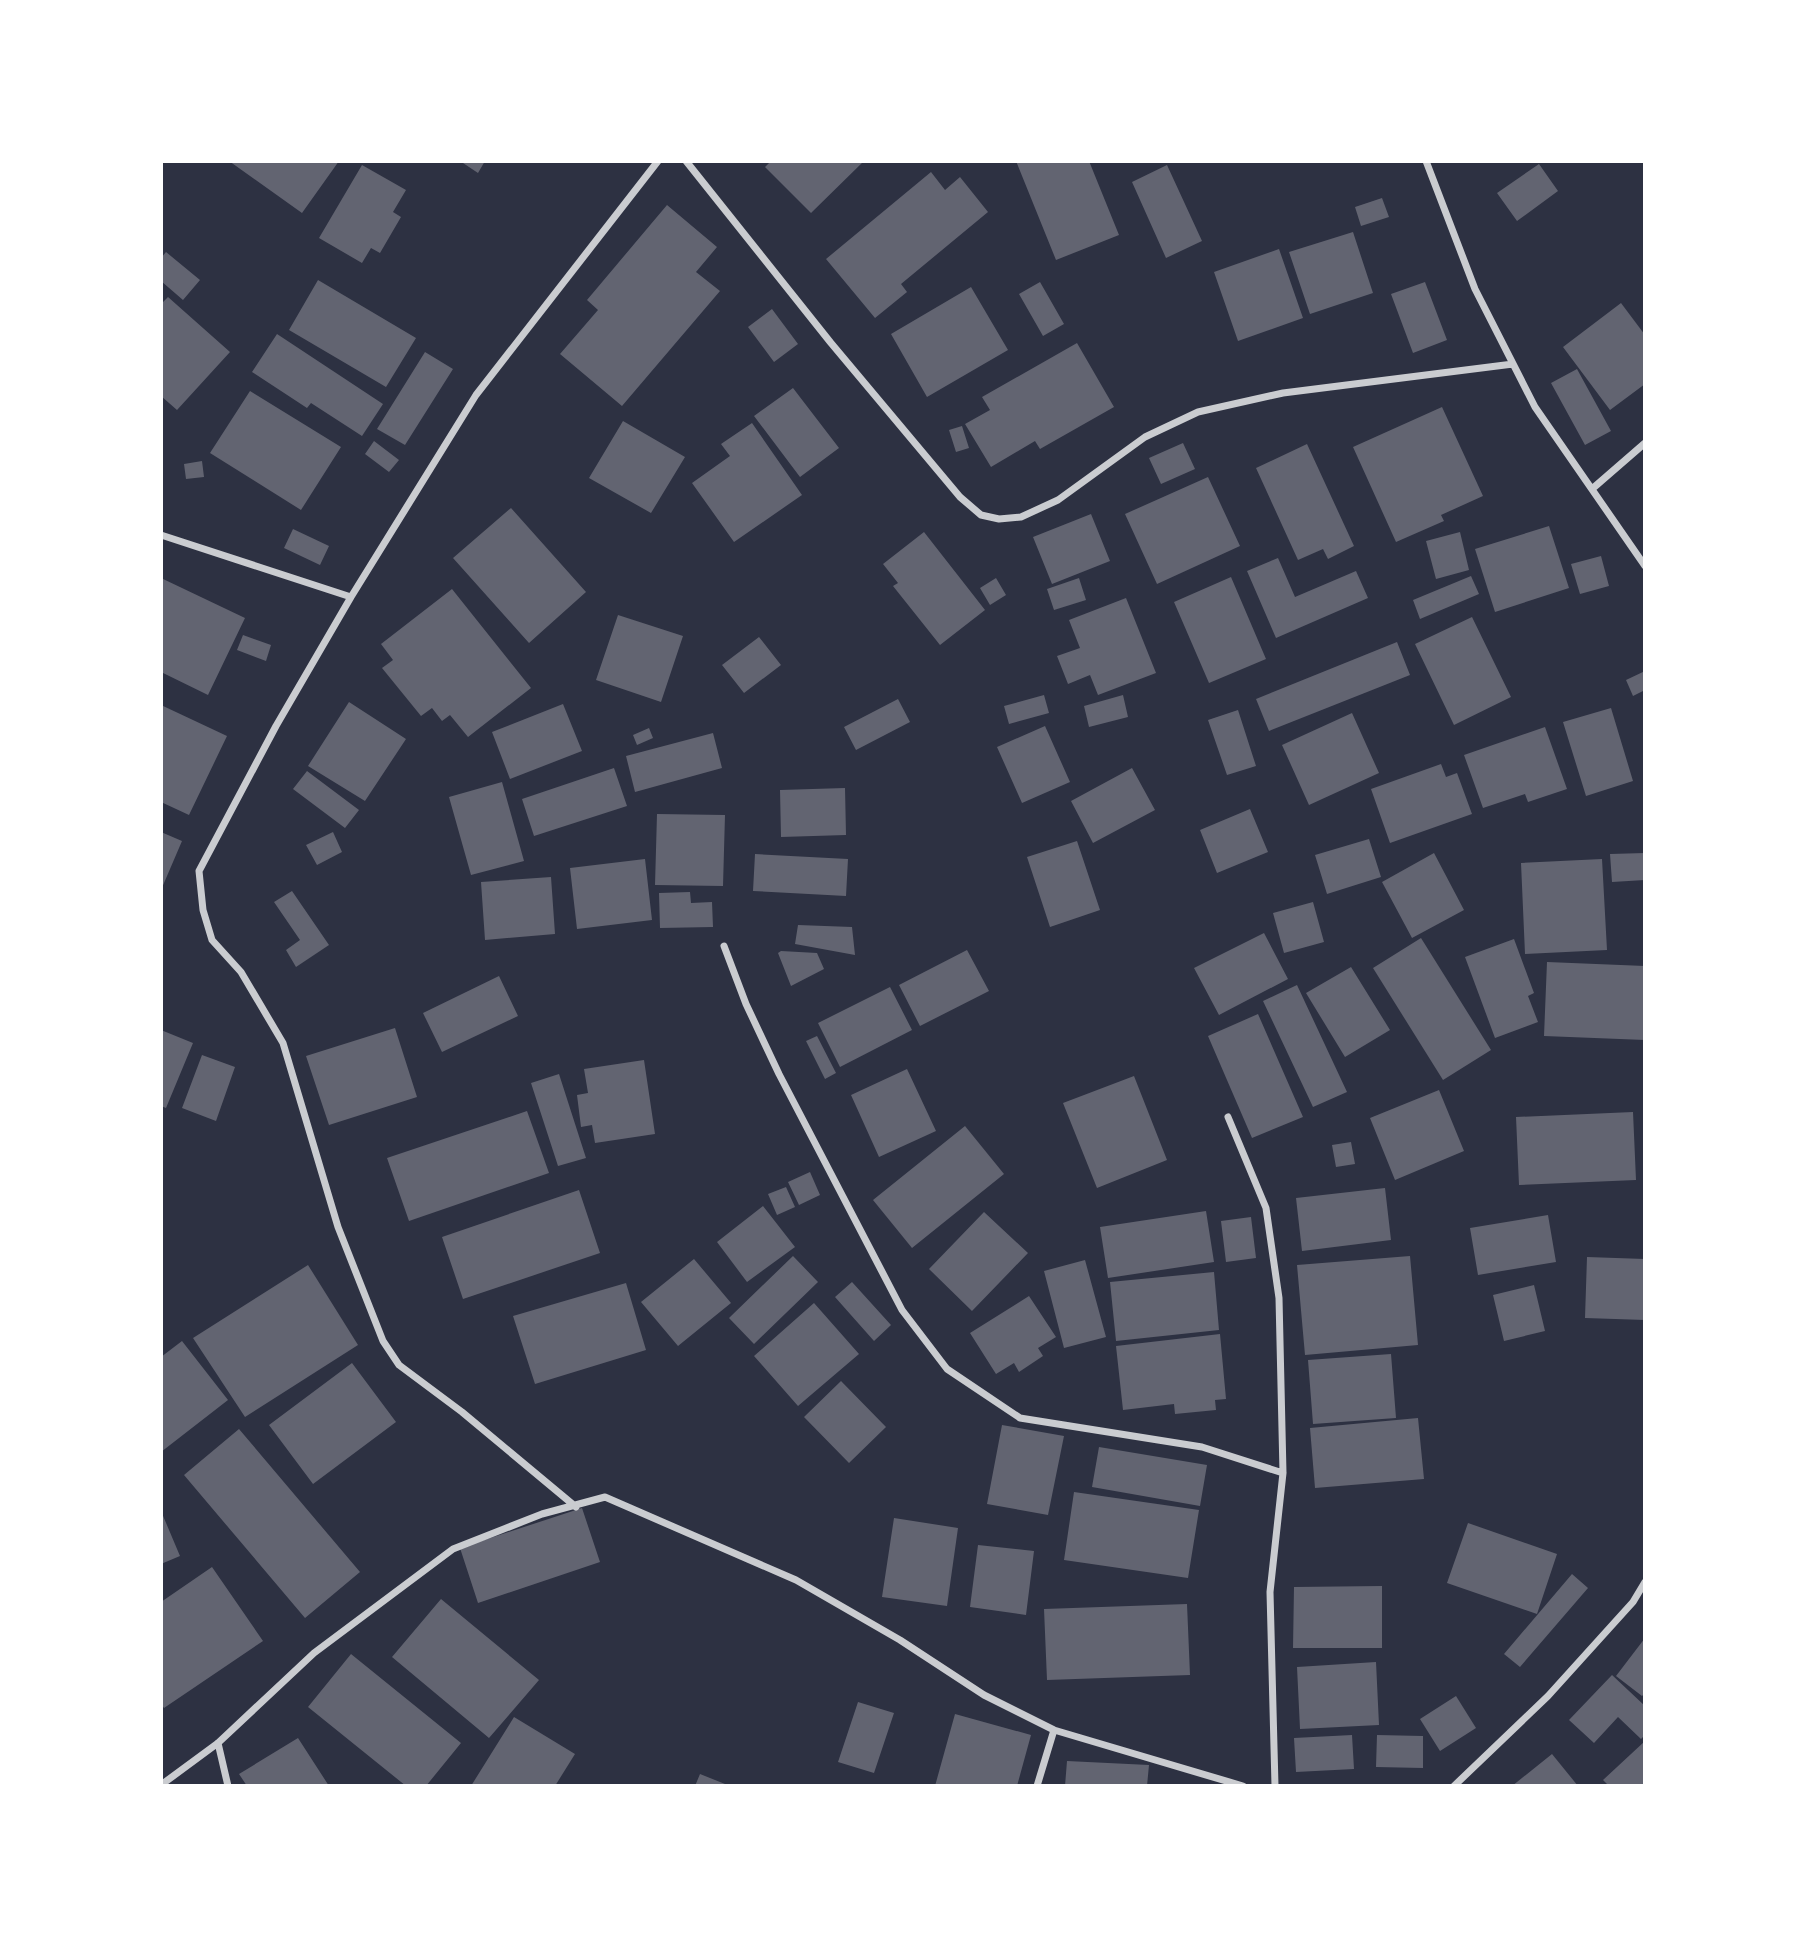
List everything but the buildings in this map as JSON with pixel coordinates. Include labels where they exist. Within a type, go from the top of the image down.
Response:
[{"type":"street","points":[[576,1507],[462,1412],[399,1365],[383,1341],[338,1227],[284,1043],[241,972],[212,940],[203,910],[199,871],[276,726],[351,597],[475,395],[659,161]]},
{"type":"street","points":[[685,161],[848,363],[960,497],[981,516],[999,519],[1021,517],[1058,500],[1145,437],[1198,412],[1283,393],[1513,364]]},
{"type":"street","points":[[1426,161],[1475,289],[1535,407],[1645,566]]},
{"type":"street","points":[[1592,489],[1645,443]]},
{"type":"street","points":[[161,536],[351,597]]},
{"type":"street","points":[[724,946],[746,1004],[779,1074],[902,1310],[947,1369],[1020,1418],[1202,1447],[1283,1473]]},
{"type":"street","points":[[1228,1117],[1266,1208],[1279,1298],[1283,1473],[1270,1592],[1275,1786]]},
{"type":"street","points":[[161,1785],[218,1743],[314,1653],[453,1549],[542,1514],[605,1497],[796,1580],[900,1640],[984,1695],[1054,1730],[1243,1786]]},
{"type":"street","points":[[1454,1786],[1548,1696],[1633,1602],[1645,1582]]},
{"type":"street","points":[[1037,1786],[1054,1730]]},
{"type":"street","points":[[218,1743],[228,1786]]}]
